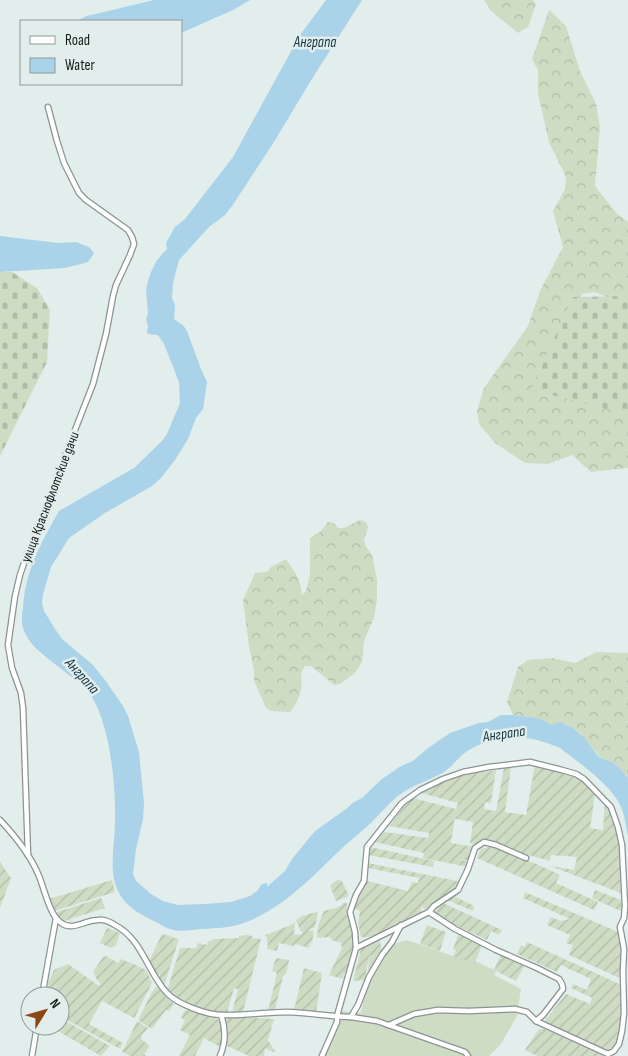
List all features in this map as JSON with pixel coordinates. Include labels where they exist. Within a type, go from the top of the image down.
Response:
[{"type":"street","name":"улица Краснофлотские дачи","points":[[48,107],[64,163],[79,193],[128,230],[134,244],[116,285],[93,384],[57,476],[52,497],[20,575],[8,645],[12,668],[21,693],[23,708],[28,855],[56,918]]},
{"type":"street","points":[[322,1056],[337,1022],[356,948],[356,932],[350,912],[364,880],[367,847],[402,802],[420,790],[443,779],[463,772],[489,767],[530,762],[576,774],[584,778],[611,807],[622,845],[625,906],[624,918],[620,927],[624,949],[624,1013],[619,1044],[614,1051],[608,1054],[536,1021],[526,1012],[515,1009],[438,1010],[414,1014],[389,1025]]},
{"type":"street","points":[[0,820],[18,840],[28,855]]},
{"type":"street","points":[[356,948],[429,912],[434,906],[458,890],[475,848],[484,842],[526,858]]},
{"type":"street","points":[[429,912],[455,929],[559,979],[563,989],[544,1015],[536,1021]]},
{"type":"street","points":[[44,986],[56,918],[66,925],[74,927],[97,920],[107,921],[117,925],[135,941],[159,984],[175,1000],[194,1008],[221,1015],[288,1012],[351,1016],[389,1025],[465,1052],[468,1056]]},
{"type":"street","points":[[351,1016],[358,1005],[369,977],[401,925]]},
{"type":"street","points":[[220,1056],[224,1048],[225,1034],[221,1015]]},
{"type":"street","points":[[32,1056],[35,1036]]},
{"type":"green space","points":[[484,0],[533,0],[536,4],[528,27],[518,33],[490,10]]},
{"type":"green space","points":[[549,10],[566,26],[580,71],[596,104],[600,127],[595,186],[617,214],[628,222],[628,317],[605,296],[594,292],[582,294],[576,304],[628,409],[628,468],[591,472],[572,455],[548,464],[525,463],[495,443],[479,424],[477,411],[484,388],[528,326],[540,291],[563,247],[553,211],[565,189],[566,177],[549,142],[538,94],[538,70],[532,59]]},
{"type":"green space","points":[[0,272],[12,272],[37,288],[50,310],[47,362],[0,456]]},
{"type":"green space","points":[[628,296],[628,414],[531,390],[573,297]]},
{"type":"green space","points":[[360,520],[366,522],[368,528],[364,539],[365,545],[372,555],[377,580],[374,618],[364,641],[362,662],[355,673],[340,684],[334,685],[311,666],[305,666],[301,675],[300,693],[292,710],[290,712],[271,711],[266,708],[254,681],[243,600],[255,573],[267,572],[271,567],[286,559],[299,581],[302,590],[301,595],[306,591],[310,574],[310,538],[320,532],[328,522],[334,523],[338,528],[344,528]]},
{"type":"green space","points":[[596,652],[628,653],[628,778],[618,766],[600,757],[579,732],[560,723],[551,725],[538,718],[513,715],[507,702],[518,667],[528,660],[552,658],[575,663]]},
{"type":"green space","points":[[535,764],[582,775],[589,779],[596,788],[590,828],[603,830],[605,801],[608,801],[620,832],[626,895],[550,866],[574,870],[577,857],[551,855],[550,861],[523,855],[490,843],[478,845],[470,843],[473,822],[455,819],[455,816],[451,843],[475,847],[470,861],[452,858],[470,862],[468,867],[423,858],[424,853],[375,842],[384,832],[428,838],[429,833],[389,826],[413,798],[456,809],[458,803],[421,793],[451,779],[470,774],[496,770],[491,803],[485,802],[484,809],[496,811],[504,768],[511,767],[505,812],[526,815]]},
{"type":"green space","points":[[370,847],[434,861],[433,867],[368,855]]},
{"type":"green space","points":[[496,847],[560,875],[556,883],[598,902],[594,910],[477,858],[481,849]]},
{"type":"green space","points":[[0,862],[11,878],[0,908]]},
{"type":"green space","points":[[368,863],[462,882],[440,901],[436,900],[436,903],[429,911],[422,907],[421,911],[424,913],[417,916],[414,915],[374,936],[361,937],[358,924],[360,911],[355,909],[358,897],[367,881],[408,891],[412,882],[418,883],[419,878],[368,868]]},
{"type":"green space","points":[[112,880],[115,892],[54,911],[49,899]]},
{"type":"green space","points":[[338,880],[342,881],[349,896],[336,901],[330,886]]},
{"type":"green space","points":[[595,890],[626,902],[625,913],[592,898]]},
{"type":"green space","points":[[525,892],[623,934],[626,981],[569,955],[573,945],[566,943],[570,935],[547,925],[551,917],[560,921],[570,919],[523,898]]},
{"type":"green space","points":[[454,896],[474,906],[473,911],[447,900]]},
{"type":"green space","points":[[101,898],[105,908],[61,922],[57,912]]},
{"type":"green space","points":[[345,902],[356,941],[348,974],[344,973],[343,979],[329,975],[342,948],[341,943],[331,940],[330,937],[317,938],[318,925],[324,911],[338,907]]},
{"type":"green space","points":[[443,903],[502,930],[499,935],[491,931],[487,940],[433,913]]},
{"type":"green space","points":[[318,912],[315,927],[308,930],[314,931],[309,948],[295,944],[294,946],[279,943],[277,951],[267,949],[266,934],[295,922],[294,934],[301,935],[303,932],[301,932],[296,920]]},
{"type":"green space","points":[[427,925],[446,932],[440,951],[420,944]]},
{"type":"green space","points":[[107,928],[120,933],[116,945],[111,948],[100,943]]},
{"type":"green space","points":[[459,932],[483,943],[474,965],[453,956],[456,951],[453,949]]},
{"type":"green space","points":[[162,934],[179,939],[163,989],[158,981],[160,975],[154,972],[149,961]]},
{"type":"green space","points":[[239,936],[252,936],[252,938],[261,939],[243,1012],[232,1013],[238,989],[234,988],[227,1013],[180,1003],[167,991],[180,948],[196,948],[198,943],[207,945],[208,942],[214,939],[239,938]]},
{"type":"green space","points":[[379,939],[382,950],[376,957],[369,956],[365,980],[353,981],[361,949]]},
{"type":"green space","points":[[407,940],[474,964],[475,961],[496,971],[494,975],[521,989],[517,1016],[501,1044],[489,1056],[325,1056],[339,1024],[338,1018],[341,1011],[361,1013],[367,987],[369,956],[376,957],[386,946]]},
{"type":"green space","points":[[527,942],[626,987],[625,1013],[620,1044],[610,1052],[543,1023],[566,994],[590,1004],[592,998],[571,988],[573,984],[587,990],[591,979],[561,965],[557,972],[517,954],[521,945],[524,947]]},
{"type":"green space","points":[[502,952],[526,963],[516,981],[494,970]]},
{"type":"green space","points":[[106,956],[118,963],[121,959],[146,970],[152,983],[134,1018],[102,1001],[89,1024],[123,1043],[120,1049],[70,1022],[70,986],[47,986],[54,970],[68,964],[99,986],[101,984],[93,972],[103,957]]},
{"type":"green space","points":[[276,958],[289,960],[275,1010],[268,1011],[277,973],[272,971]]},
{"type":"green space","points":[[304,968],[322,973],[316,1013],[294,1010]]},
{"type":"green space","points":[[157,986],[174,1004],[169,1011],[166,1010],[152,1029],[138,1020]]},
{"type":"green space","points":[[187,1010],[217,1019],[220,1022],[223,1036],[222,1048],[204,1038],[195,1056],[179,1056],[190,1035],[180,1030],[185,1020],[181,1018],[184,1011]]},
{"type":"green space","points":[[226,1018],[274,1019],[268,1040],[275,1051],[273,1052],[265,1048],[264,1056],[249,1056],[225,1045],[227,1034]]},
{"type":"green space","points":[[137,1021],[148,1028],[141,1036],[141,1039],[150,1046],[144,1054],[146,1056],[130,1056],[122,1052]]},
{"type":"green space","points":[[70,1024],[110,1046],[101,1056],[67,1036],[70,1036]]},
{"type":"green space","points":[[539,1029],[544,1029],[602,1054],[602,1056],[537,1056],[525,1050]]},
{"type":"water","points":[[154,0],[250,0],[233,10],[182,33],[182,20],[78,20],[87,16]]},
{"type":"water","name":"Анграпа","points":[[326,0],[362,0],[232,206],[225,215],[209,227],[179,260],[173,283],[174,319],[187,331],[207,382],[203,409],[196,418],[188,439],[161,478],[152,486],[105,513],[69,538],[51,567],[43,594],[42,603],[44,611],[55,629],[63,640],[92,664],[123,706],[128,716],[139,752],[144,803],[133,874],[136,881],[151,894],[163,901],[178,905],[231,902],[250,896],[262,884],[267,883],[268,886],[285,871],[292,859],[315,831],[362,798],[382,779],[401,766],[413,761],[450,733],[479,723],[488,722],[501,715],[538,718],[551,725],[560,722],[573,728],[584,737],[599,757],[618,766],[628,778],[628,837],[624,814],[617,799],[603,783],[560,748],[528,738],[495,740],[474,747],[462,755],[444,772],[398,796],[306,883],[269,911],[241,924],[232,926],[179,931],[166,927],[135,910],[125,902],[118,891],[113,874],[115,807],[113,773],[102,720],[89,693],[78,681],[38,650],[30,641],[22,622],[24,598],[33,562],[59,511],[134,468],[167,434],[180,403],[179,382],[164,344],[158,335],[148,334],[147,332],[146,290],[151,272],[157,260],[167,249],[166,243],[175,227],[185,219],[233,157],[300,35]]},
{"type":"water","points":[[0,236],[58,243],[76,242],[89,247],[94,253],[88,262],[65,268],[0,272]]}]
